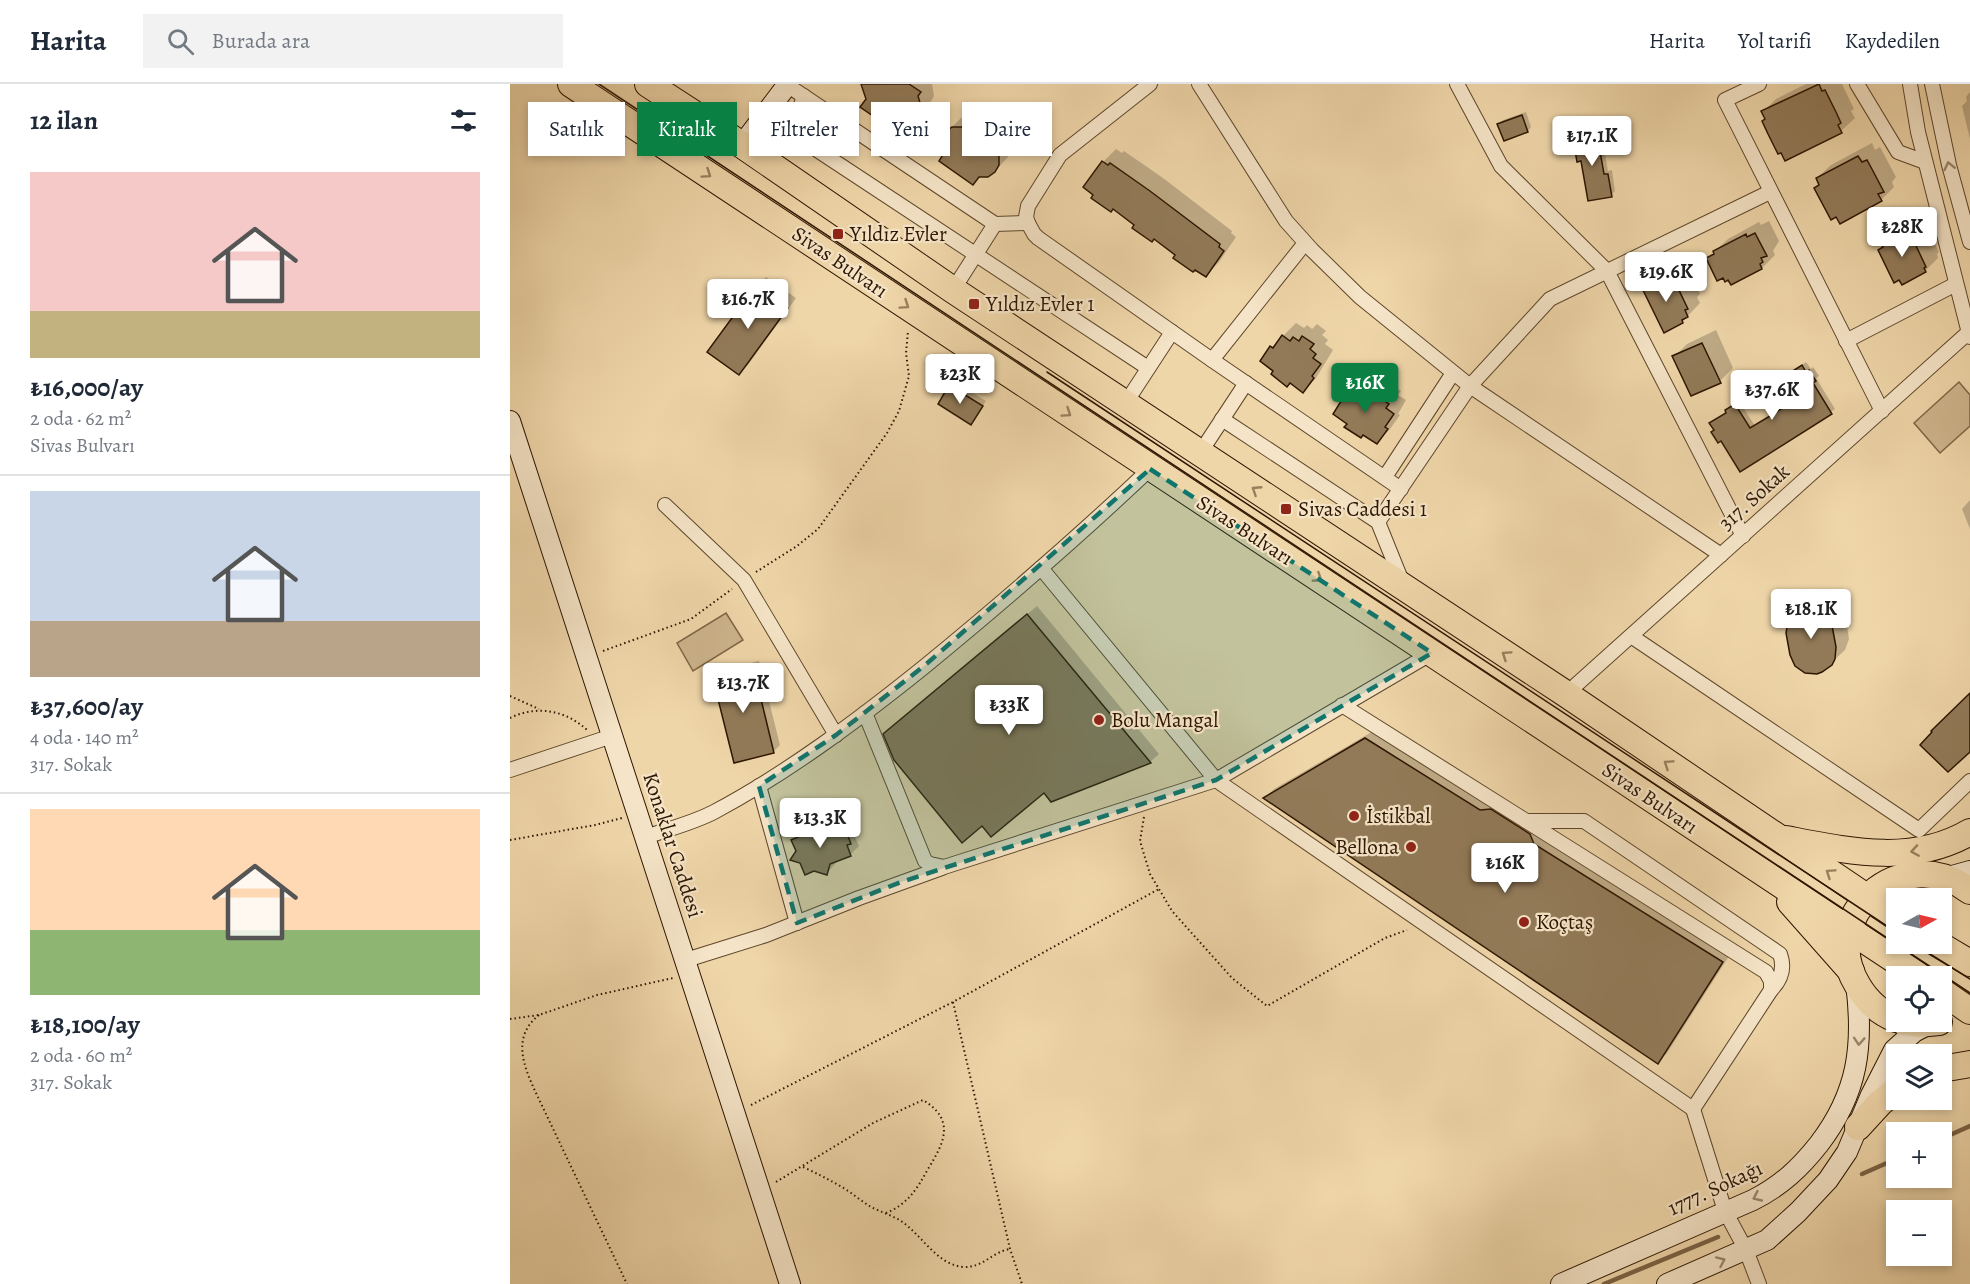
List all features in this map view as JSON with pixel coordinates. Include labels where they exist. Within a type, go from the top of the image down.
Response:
[{"type":"highway","name":"Sivas Bulvarı","points":[[571,84],[1904,966]]},
{"type":"highway","name":"Sivas Bulvarı","points":[[648,84],[742,145],[953,290],[1566,694],[1886,911]]},
{"type":"highway","points":[[1777,837],[1852,852],[1894,854],[1936,847],[1970,832]]},
{"type":"highway","points":[[1853,977],[1848,958],[1850,931],[1859,908],[1876,889],[1899,877],[1925,874],[1942,877],[1970,891]]},
{"type":"highway","points":[[1768,876],[1853,977],[1871,1004],[1886,1014]]},
{"type":"highway","points":[[1952,952],[1970,963]]},
{"type":"highway","points":[[1952,998],[1969,1009],[1952,1017]]},
{"type":"highway","points":[[1952,1067],[1970,1064]]},
{"type":"highway","points":[[1858,1127],[1886,1098]]},
{"type":"street","points":[[742,145],[787,84],[995,224],[1028,223]]},
{"type":"street","points":[[1150,84],[1060,155],[1028,206],[1026,218],[1034,234],[1212,360],[1401,489]]},
{"type":"street","points":[[1199,84],[1286,221],[1360,297],[1470,386],[1721,555]]},
{"type":"street","points":[[1457,84],[1502,166],[1607,271],[1743,536]]},
{"type":"street","points":[[1759,84],[1725,100],[1882,411]]},
{"type":"street","points":[[1857,84],[1898,152],[1925,162]]},
{"type":"street","points":[[1910,84],[1917,132],[1969,333]]},
{"type":"street","points":[[1932,84],[1948,165],[1970,242]]},
{"type":"street","points":[[804,96],[798,115],[802,140],[1148,368]]},
{"type":"street","points":[[1378,522],[1470,386],[1550,299],[1770,192]]},
{"type":"street","points":[[953,290],[995,224]]},
{"type":"street","points":[[1212,360],[1305,243]]},
{"type":"street","points":[[1846,341],[1956,284]]},
{"type":"street","points":[[1125,404],[1172,332]]},
{"type":"street","name":"317. Sokak","points":[[1566,694],[1969,333]]},
{"type":"street","points":[[1384,477],[1453,373]]},
{"type":"street","points":[[1200,453],[1246,383]]},
{"type":"street","points":[[1222,419],[1378,522],[1405,588]]},
{"type":"street","name":"Konaklar Caddesi","points":[[510,421],[587,657],[605,738],[638,813],[790,1284]]},
{"type":"street","points":[[646,837],[712,813],[759,786],[836,735],[982,620],[1094,522],[1150,469]]},
{"type":"street","points":[[665,506],[744,580],[836,735]]},
{"type":"street","points":[[1041,568],[1216,780],[1693,1108],[1725,1211],[1746,1250],[1759,1284]]},
{"type":"street","points":[[1631,636],[1919,830],[1970,781]]},
{"type":"street","points":[[688,966],[944,867],[1216,780],[1432,653]]},
{"type":"street","points":[[1342,705],[1766,972],[1771,981],[1771,990]]},
{"type":"street","points":[[865,713],[925,861],[944,867]]},
{"type":"street","points":[[510,770],[605,738]]},
{"type":"street","points":[[759,786],[797,923]]},
{"type":"street","points":[[1526,821],[1584,821],[1780,954],[1783,965],[1778,981],[1693,1108]]},
{"type":"street","points":[[1942,877],[1970,871]]},
{"type":"street","name":"1777. Sokağı","points":[[1562,1284],[1767,1192],[1794,1173],[1836,1121],[1848,1096],[1858,1059],[1860,1021],[1853,977]]},
{"type":"street","points":[[1667,1284],[1767,1240],[1814,1196],[1838,1166],[1894,1050],[1914,1032]]},
{"type":"path","points":[[587,657],[691,619],[818,529],[887,433],[899,411],[909,365],[906,341],[910,321],[915,312]]},
{"type":"path","points":[[510,696],[541,710],[560,713],[605,738]]},
{"type":"path","points":[[510,718],[525,712],[541,710]]},
{"type":"path","points":[[1147,803],[1140,841],[1150,874],[1159,890],[1172,911],[1232,978],[1266,1006],[1385,938],[1424,924]]},
{"type":"path","points":[[510,840],[595,825],[638,813]]},
{"type":"path","points":[[735,1113],[953,1002],[1159,890]]},
{"type":"path","points":[[510,1019],[539,1016],[597,995],[658,983],[688,966]]},
{"type":"path","points":[[953,1002],[1010,1249],[1022,1284]]},
{"type":"path","points":[[539,1016],[532,1021],[524,1033],[522,1046],[525,1065],[536,1093],[627,1284]]},
{"type":"path","points":[[760,1191],[873,1123],[923,1100],[941,1118],[944,1133],[942,1146],[910,1198],[886,1213]]},
{"type":"path","points":[[803,1167],[840,1186],[911,1229],[939,1257],[955,1265],[977,1266],[1001,1251],[1010,1249]]},
{"type":"highlighted area","points":[[1150,469],[1432,653],[1216,780],[901,882],[797,923],[759,786],[836,735],[924,666]]},
{"type":"shaded area","points":[[1959,382],[1970,395],[1970,426],[1940,453],[1914,423]]},
{"type":"shaded area","points":[[726,613],[743,640],[693,671],[677,643]]},
{"type":"building","points":[[861,84],[909,84],[921,92],[918,96],[920,102],[871,102],[871,115],[860,107],[866,99]]},
{"type":"building","points":[[1819,84],[1822,91],[1825,90],[1836,112],[1842,133],[1785,161],[1781,153],[1778,154],[1768,134],[1762,121],[1765,119],[1761,111]]},
{"type":"building","points":[[1522,115],[1528,132],[1504,141],[1497,124]]},
{"type":"building","points":[[962,127],[962,156],[999,156],[999,165],[995,172],[988,177],[979,177],[973,185],[939,161],[942,156],[950,156],[950,128]]},
{"type":"building","points":[[1597,134],[1604,174],[1608,174],[1612,197],[1588,201],[1581,161],[1577,162],[1573,138]]},
{"type":"building","points":[[1858,156],[1862,162],[1867,160],[1873,171],[1884,192],[1878,194],[1882,201],[1840,224],[1836,217],[1831,220],[1814,188],[1819,185],[1816,178]]},
{"type":"building","points":[[1102,161],[1108,165],[1110,163],[1150,191],[1220,244],[1219,247],[1224,251],[1206,277],[1195,270],[1193,272],[1173,258],[1175,255],[1154,239],[1152,242],[1132,228],[1134,225],[1113,209],[1111,212],[1091,198],[1093,195],[1083,187]]},
{"type":"building","points":[[1905,230],[1907,235],[1910,233],[1926,267],[1924,268],[1926,272],[1902,285],[1899,280],[1894,283],[1878,250],[1883,247],[1880,242]]},
{"type":"building","points":[[1755,233],[1767,256],[1761,258],[1762,269],[1731,285],[1723,278],[1717,281],[1706,258],[1714,254],[1713,251],[1746,234],[1747,237]]},
{"type":"building","points":[[1660,276],[1661,279],[1668,276],[1671,283],[1675,282],[1688,309],[1685,310],[1688,317],[1682,320],[1683,323],[1664,333],[1641,286]]},
{"type":"building","points":[[756,285],[788,308],[739,375],[707,352]]},
{"type":"building","points":[[1282,335],[1290,341],[1293,337],[1299,341],[1302,336],[1314,344],[1310,349],[1316,354],[1313,358],[1321,364],[1303,393],[1290,383],[1287,387],[1271,374],[1273,371],[1260,361],[1270,346],[1273,348]]},
{"type":"building","points":[[1702,343],[1721,383],[1691,396],[1672,356]]},
{"type":"building","points":[[1802,365],[1806,372],[1809,370],[1816,381],[1813,383],[1832,414],[1740,472],[1721,441],[1718,443],[1711,432],[1714,430],[1709,423],[1726,413],[1725,410],[1735,404],[1750,428],[1770,416],[1789,404],[1774,379],[1784,373],[1785,376]]},
{"type":"building","points":[[949,385],[983,406],[971,425],[938,404]]},
{"type":"building","points":[[1354,387],[1363,393],[1366,389],[1371,393],[1375,388],[1386,396],[1383,400],[1389,404],[1386,408],[1394,414],[1385,427],[1388,429],[1377,444],[1363,435],[1361,438],[1344,427],[1347,424],[1333,414],[1343,398],[1345,400]]},
{"type":"building","points":[[1812,606],[1823,611],[1831,620],[1836,647],[1832,665],[1817,674],[1805,673],[1795,666],[1790,655],[1786,633],[1788,621],[1795,612]]},
{"type":"building","points":[[1027,614],[1151,763],[1051,802],[1044,793],[991,837],[982,826],[962,843],[894,760],[883,734]]},
{"type":"building","points":[[753,666],[774,753],[734,763],[718,699],[712,700],[709,689],[715,687],[713,676]]},
{"type":"building","points":[[1970,693],[1970,752],[1948,772],[1920,745]]},
{"type":"building","points":[[1365,738],[1480,810],[1491,809],[1530,834],[1534,844],[1723,962],[1658,1064],[1263,798]]},
{"type":"building","points":[[805,825],[816,830],[826,827],[828,831],[837,828],[839,833],[846,831],[851,844],[847,845],[851,856],[830,864],[827,875],[814,871],[805,875],[800,863],[790,860],[796,851],[791,840],[803,835]]},
{"type":"waterway","points":[[1952,1134],[1970,1126]]},
{"type":"waterway","points":[[1862,1174],[1886,1163]]},
{"type":"waterway","points":[[1604,1284],[1718,1237]]},
{"type":"tram line","points":[[599,84],[1970,993]]},
{"type":"tram line","points":[[1047,372],[1886,925]]},
{"type":"tram line","points":[[1930,954],[1970,979]]},
{"type":"place","name":"Yıldız Evler","points":[[838,234]]},
{"type":"place","name":"Yıldız Evler 1","points":[[974,304]]},
{"type":"place","name":"Sivas Caddesi 1","points":[[1286,509]]},
{"type":"place","name":"Bolu Mangal","points":[[1099,720]]},
{"type":"place","name":"İstikbal","points":[[1354,816]]},
{"type":"place","name":"Bellona","points":[[1411,847]]},
{"type":"place","name":"Koçtaş","points":[[1524,922]]}]
